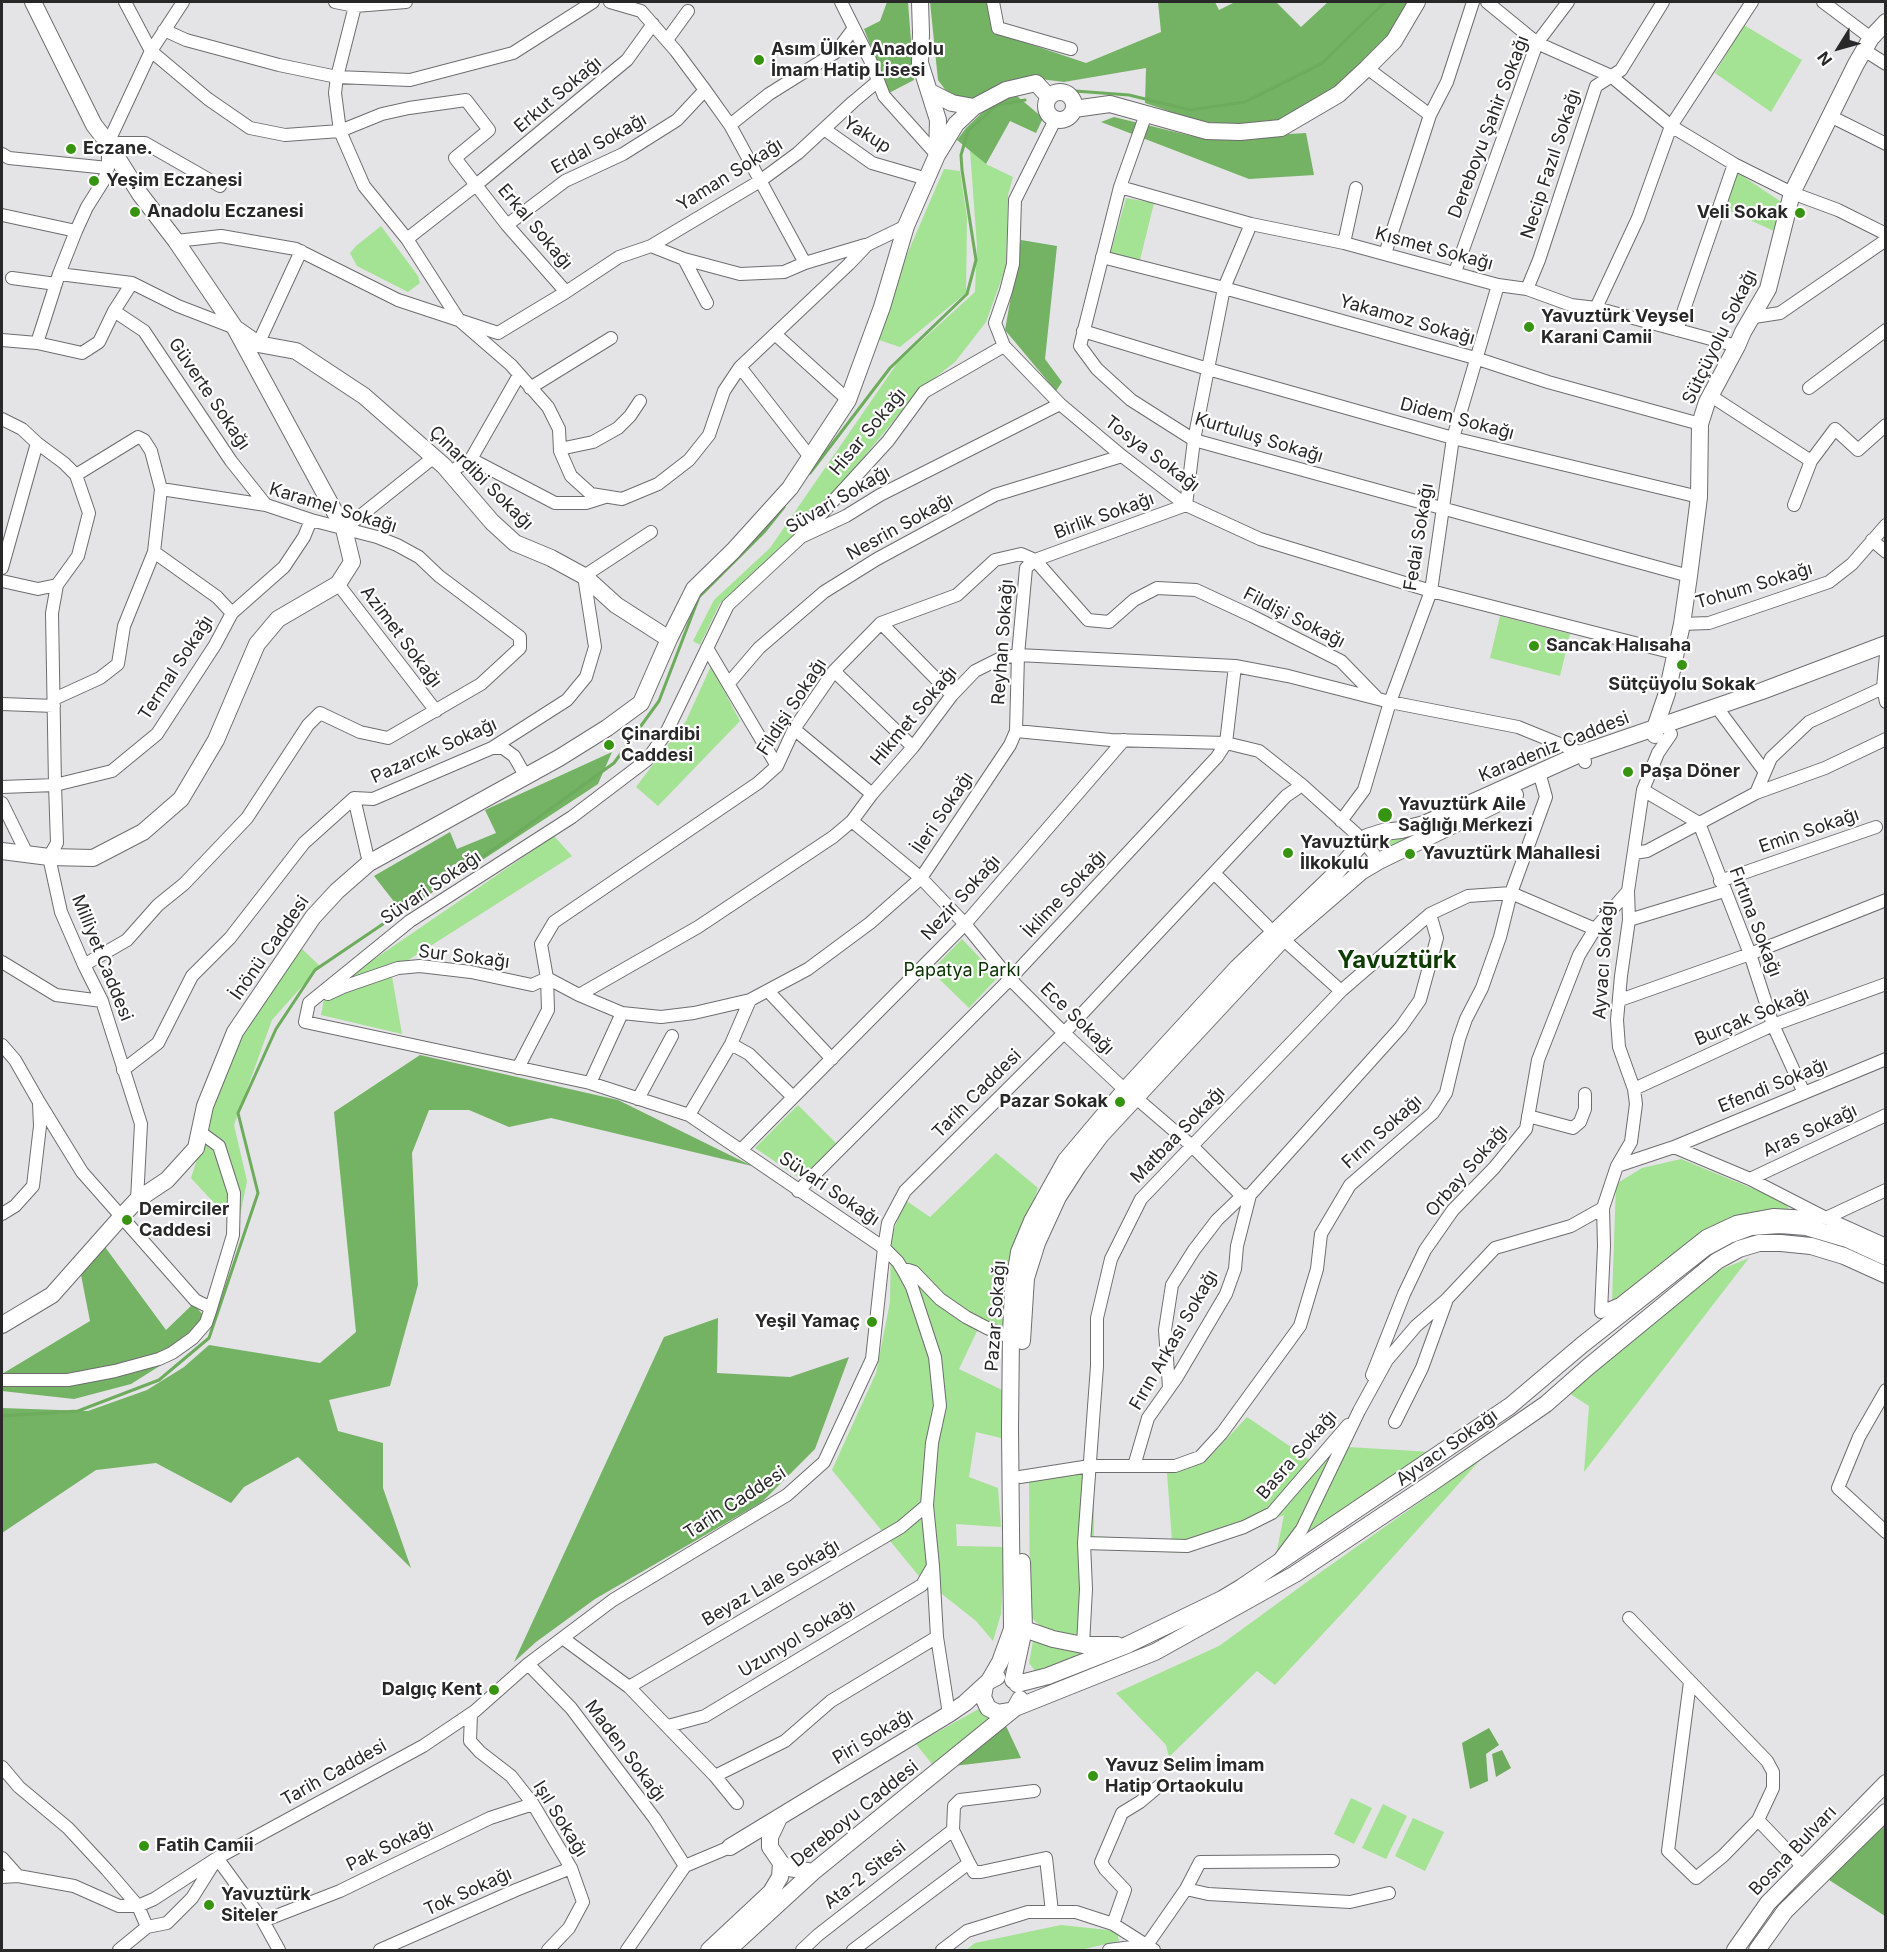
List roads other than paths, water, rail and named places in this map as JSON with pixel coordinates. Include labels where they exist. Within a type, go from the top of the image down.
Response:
[{"type":"main road","points":[[2,851],[48,857],[93,858],[143,832],[181,799],[216,740],[257,644],[279,620],[338,584],[352,562],[344,529],[235,328],[94,125],[33,2]]},
{"type":"main road","points":[[920,2],[920,63],[938,120],[937,155]]},
{"type":"main road","points":[[1074,109],[1110,104],[1208,131],[1240,132],[1281,128],[1339,94],[1394,41],[1417,2]]},
{"type":"main road","name":"Sütçüyolu Sokağı","points":[[1662,735],[1666,693],[1682,624],[1699,497],[1700,424],[1711,396],[1743,332],[1754,317],[1768,289],[1792,193],[1868,44],[1886,22]]},
{"type":"main road","points":[[937,155],[956,124],[974,107],[1006,90],[1036,83],[1049,97]]},
{"type":"main road","points":[[930,92],[952,103],[974,107]]},
{"type":"main road","points":[[1057,92],[1066,93],[1072,99],[1074,109],[1067,119],[1055,120],[1046,110],[1046,101],[1057,92]]},
{"type":"main road","points":[[952,103],[956,124]]},
{"type":"main road","points":[[938,120],[956,124]]},
{"type":"main road","name":"İnönü Caddesi","points":[[2,1325],[52,1295],[137,1200],[168,1180],[196,1148],[206,1106],[235,1032],[313,917],[337,891],[369,863],[608,729],[641,703],[694,589],[790,488],[848,400],[882,307],[906,226],[937,155]]},
{"type":"main road","name":"Çınardibi Sokağı","points":[[235,328],[258,344],[296,351],[364,396],[450,472],[492,522],[515,543],[551,558],[584,576],[616,605],[669,639]]},
{"type":"main road","name":"Karadeniz Caddesi","points":[[1662,735],[1762,691],[1886,644]]},
{"type":"main road","name":"Karadeniz Caddesi","points":[[1363,840],[1377,833],[1424,824],[1583,758],[1662,735],[1721,713],[1762,691]]},
{"type":"main road","name":"Karadeniz Caddesi","points":[[1379,861],[1541,776]]},
{"type":"main road","name":"Pazar Sokağı","points":[[987,1683],[1000,1662],[1012,1629],[1010,1429],[1013,1290],[1019,1252],[1032,1221],[1066,1160],[1279,936],[1363,840]]},
{"type":"main road","name":"Pazar Sokağı","points":[[1279,936],[1362,870],[1379,861]]},
{"type":"main road","name":"Pazar Sokağı","points":[[1015,1682],[1024,1629],[1017,1399],[1026,1278],[1030,1259],[1058,1197],[1130,1094]]},
{"type":"main road","points":[[1015,1682],[1020,1696],[1012,1710],[998,1713],[988,1708],[983,1697],[987,1683],[1000,1676],[1015,1682],[1048,1676],[1127,1645],[1242,1587],[1510,1406],[1582,1345],[1705,1248],[1729,1235],[1751,1227],[1780,1225],[1806,1227],[1847,1239],[1886,1257]]},
{"type":"main road","name":"Ayvacı Sokağı","points":[[1012,1710],[1155,1652],[1295,1574],[1546,1404],[1717,1261],[1739,1249],[1759,1244],[1781,1243],[1811,1246],[1844,1256],[1886,1275]]},
{"type":"main road","points":[[1024,1629],[1083,1645],[1127,1645]]},
{"type":"main road","name":"Piri Sokağı","points":[[730,1847],[949,1714],[987,1683]]},
{"type":"main road","name":"Dereboyu Caddesi","points":[[728,1950],[813,1872],[1012,1710]]},
{"type":"main road","name":"Bosna Bulvarı","points":[[1735,1950],[1768,1903],[1886,1783]]},
{"type":"main road","name":"Bosna Bulvarı","points":[[1757,1950],[1785,1911],[1886,1812]]},
{"type":"main road","points":[[779,1818],[770,1837],[770,1847],[781,1863],[789,1868],[813,1872]]},
{"type":"main road","points":[[730,1847],[746,1843],[770,1847]]},
{"type":"main road","name":"Dereboyu Caddesi","points":[[709,1950],[771,1892],[780,1877],[781,1863]]},
{"type":"street","points":[[125,2],[151,51],[208,99],[250,128],[285,135],[340,131]]},
{"type":"street","points":[[37,343],[76,231],[87,207],[104,180],[108,168],[108,143],[151,51],[183,2]]},
{"type":"street","points":[[335,2],[355,4],[406,2]]},
{"type":"street","points":[[164,30],[186,40],[279,65],[337,77],[410,80],[513,53],[593,2]]},
{"type":"street","points":[[610,2],[641,11],[667,40],[705,90],[730,125],[805,263]]},
{"type":"street","points":[[841,2],[884,96],[937,155]]},
{"type":"street","points":[[993,2],[998,28],[1071,48]]},
{"type":"street","points":[[1385,254],[1430,115],[1447,82],[1473,2]]},
{"type":"street","points":[[1487,2],[1537,43],[1611,76],[1671,126],[1734,164],[1792,193],[1838,210],[1886,234]]},
{"type":"street","name":"Dereboyu Şahir Sokağı","points":[[1455,272],[1537,43],[1568,2]]},
{"type":"street","name":"Necip Fazıl Sokağı","points":[[1527,289],[1539,260],[1596,86],[1621,70],[1663,2]]},
{"type":"street","points":[[1596,308],[1638,218],[1671,126],[1752,2]]},
{"type":"street","points":[[1823,2],[1886,64]]},
{"type":"street","points":[[355,4],[335,93],[340,131],[364,186],[407,238],[459,320],[511,365],[548,407],[559,429],[560,449],[571,476],[591,494],[622,499],[658,484],[689,460],[709,435],[724,391],[740,367],[867,245]]},
{"type":"street","points":[[667,40],[688,11]]},
{"type":"street","name":"Erkut Sokağı","points":[[407,238],[476,185],[627,60],[653,24]]},
{"type":"street","points":[[730,125],[769,94],[836,52],[854,28]]},
{"type":"street","points":[[1367,68],[1430,115]]},
{"type":"street","name":"Yaman Sokağı","points":[[176,241],[221,236],[296,249],[398,300],[498,333],[619,257],[651,246],[760,181],[798,153],[878,81]]},
{"type":"street","name":"Erdal Sokağı","points":[[507,225],[565,181],[623,154],[677,120],[705,90]]},
{"type":"street","name":"Erkut Sokağı","points":[[340,131],[382,114],[466,100],[489,130],[455,158],[476,185]]},
{"type":"street","name":"Kurtuluş Sokağı","points":[[1146,114],[1120,187],[1080,346],[1097,369],[1131,400],[1194,440],[1689,576]]},
{"type":"street","points":[[1830,116],[1886,144]]},
{"type":"street","name":"Tosya Sokağı","points":[[1055,120],[1015,200],[1013,264],[995,323],[1004,346],[1060,404],[1186,505],[1260,538],[1431,591],[1674,653]]},
{"type":"street","name":"Yakup","points":[[824,129],[872,163],[927,179]]},
{"type":"street","points":[[108,143],[145,143],[220,186]]},
{"type":"street","points":[[2,154],[9,158],[108,168]]},
{"type":"street","points":[[1677,330],[1734,164]]},
{"type":"street","name":"Erkal Sokağı","points":[[476,185],[507,225],[566,292]]},
{"type":"street","name":"Kısmet Sokağı","points":[[1120,187],[1251,224],[1344,243],[1498,285],[1527,289],[1571,304],[1596,308],[1737,346]]},
{"type":"street","points":[[1344,243],[1356,188]]},
{"type":"street","points":[[2,215],[76,231]]},
{"type":"street","points":[[1186,505],[1194,440],[1224,288],[1251,224]]},
{"type":"street","points":[[651,246],[684,259],[740,274],[784,272],[805,263],[867,245],[906,226]]},
{"type":"street","points":[[1754,317],[1780,313],[1886,240]]},
{"type":"street","points":[[258,344],[301,251]]},
{"type":"street","name":"Yakamoz Sokağı","points":[[1102,257],[1224,288],[1475,358],[1548,382],[1700,424]]},
{"type":"street","points":[[684,259],[707,303]]},
{"type":"street","points":[[12,278],[132,283],[178,306],[235,328]]},
{"type":"street","points":[[2,340],[37,343],[82,353],[99,342],[114,311],[132,283]]},
{"type":"street","name":"Fedai Sokağı","points":[[1341,821],[1364,790],[1390,702],[1431,591],[1453,438],[1498,285]]},
{"type":"street","name":"Güverte Sokağı","points":[[114,311],[144,331],[231,461],[266,505]]},
{"type":"street","points":[[1809,388],[1886,330]]},
{"type":"street","name":"Didem Sokağı","points":[[1083,331],[1453,438],[1699,497]]},
{"type":"street","points":[[775,334],[848,400]]},
{"type":"street","points":[[530,388],[610,338]]},
{"type":"street","name":"Hisar Sokağı","points":[[801,537],[888,441],[924,392],[1004,346]]},
{"type":"street","points":[[740,367],[810,457]]},
{"type":"street","points":[[450,472],[471,459],[519,375]]},
{"type":"street","points":[[1711,396],[1811,461]]},
{"type":"street","points":[[560,449],[593,442],[618,428],[640,401]]},
{"type":"street","name":"Süvari Sokağı","points":[[884,1248],[689,1115],[590,1083],[305,1022],[309,1003],[410,921],[572,817],[647,760],[666,733],[729,605],[801,537],[846,516],[891,489],[1060,404]]},
{"type":"street","points":[[2,419],[22,429],[76,475],[89,513],[78,556],[57,585],[52,614],[57,843],[48,857]]},
{"type":"street","points":[[1794,505],[1811,461],[1834,429],[1858,450],[1886,425]]},
{"type":"street","points":[[2,704],[54,702],[100,678],[118,664],[124,626],[154,552],[161,489],[151,451],[144,440],[138,437],[76,475]]},
{"type":"street","points":[[2,568],[37,443]]},
{"type":"street","name":"Nesrin Sokağı","points":[[729,683],[759,648],[824,592],[877,559],[995,495],[1122,456]]},
{"type":"street","points":[[344,529],[434,457]]},
{"type":"street","points":[[471,459],[555,503],[586,503],[607,497]]},
{"type":"street","name":"Karamel Sokağı","points":[[84,966],[127,940],[158,905],[184,884],[247,818],[308,725],[320,713],[360,732],[388,738],[482,684],[519,648],[520,637],[439,576],[419,556],[377,537],[311,520],[266,505],[161,489]]},
{"type":"street","name":"Birlik Sokağı","points":[[1035,560],[1186,505]]},
{"type":"street","name":"Termal Sokağı","points":[[2,787],[55,785],[112,771],[157,734],[215,645],[232,613],[284,567],[304,537],[311,520]]},
{"type":"street","name":"Tohum Sokağı","points":[[1682,624],[1709,622],[1829,582],[1852,564],[1886,525]]},
{"type":"street","points":[[584,576],[651,532]]},
{"type":"street","points":[[1872,540],[1886,552]]},
{"type":"street","points":[[154,552],[217,597],[232,613]]},
{"type":"street","name":"Fildişi Sokağı","points":[[518,1068],[548,1010],[547,978],[541,944],[554,922],[753,787],[777,766],[794,729],[834,672],[881,623],[957,595],[995,560],[1021,554],[1035,560],[1088,620],[1109,622],[1134,600],[1157,588],[1196,590],[1341,662],[1376,698],[1518,727],[1583,758]]},
{"type":"street","name":"Reyhan Sokağı","points":[[1016,731],[1018,655],[1026,568],[1035,560]]},
{"type":"street","name":"Pazarcık Sokağı","points":[[123,1070],[158,1043],[192,976],[230,938],[304,843],[354,798],[373,799],[492,748],[567,700],[586,677],[596,647],[584,576]]},
{"type":"street","points":[[2,580],[38,589],[57,585]]},
{"type":"street","name":"Azimet Sokağı","points":[[338,584],[436,711]]},
{"type":"street","points":[[881,623],[952,695]]},
{"type":"street","points":[[707,648],[777,766]]},
{"type":"street","points":[[1886,654],[1883,688],[1886,702]]},
{"type":"street","name":"Hikmet Sokağı","points":[[579,995],[698,927],[833,837],[852,821],[952,695],[975,672],[1001,658],[1018,655],[1235,666],[1288,675],[1376,698]]},
{"type":"street","points":[[1226,743],[1235,666]]},
{"type":"street","points":[[834,672],[913,747]]},
{"type":"street","points":[[1756,793],[1771,758],[1809,722],[1883,688]]},
{"type":"street","points":[[1721,713],[1765,772]]},
{"type":"street","points":[[794,729],[872,794]]},
{"type":"street","points":[[1016,731],[1124,740],[1226,743],[1259,751],[1302,785],[1363,840],[1379,861]]},
{"type":"street","name":"İleri Sokağı","points":[[547,978],[579,995],[622,1013],[661,1017],[750,1000],[768,991],[808,969],[870,923],[921,878],[1010,745],[1016,731]]},
{"type":"street","name":"Ayvacı Sokağı","points":[[1662,735],[1643,790],[1628,891],[1629,920],[1617,1020],[1619,1047],[1634,1089],[1636,1104],[1631,1142],[1617,1166],[1603,1208],[1601,1312],[1620,1304],[1706,1236],[1736,1222],[1774,1215],[1826,1218]]},
{"type":"street","points":[[1634,854],[1647,851],[1756,793],[1825,768],[1886,739]]},
{"type":"street","name":"Nezir Sokağı","points":[[741,1150],[965,924],[1124,740]]},
{"type":"street","name":"İklime Sokağı","points":[[798,1191],[1010,979],[1217,757],[1226,743]]},
{"type":"street","points":[[492,748],[503,748],[514,756],[526,777]]},
{"type":"street","name":"Fırın Sokağı","points":[[1020,1477],[1090,1466],[1175,1466],[1200,1456],[1222,1433],[1300,1326],[1317,1269],[1321,1234],[1334,1209],[1350,1185],[1432,1113],[1446,1093],[1459,1039],[1466,1019],[1482,988],[1496,948],[1511,892],[1546,797],[1541,776]]},
{"type":"street","name":"Tarih Caddesi","points":[[138,1906],[154,1899],[217,1858],[423,1746],[471,1714],[528,1664],[613,1600],[787,1495],[824,1462],[872,1359],[888,1223],[905,1191],[1064,1033],[1286,796],[1302,785]]},
{"type":"street","points":[[1643,790],[1699,823]]},
{"type":"street","points":[[354,798],[369,863]]},
{"type":"street","points":[[2,803],[27,854]]},
{"type":"street","name":"Ece Sokağı","points":[[852,821],[921,878],[965,924],[1010,979],[1064,1033],[1246,1196]]},
{"type":"street","name":"Fırtına Sokağı","points":[[1699,823],[1749,954],[1773,1025],[1804,1093]]},
{"type":"street","name":"Emin Sokağı","points":[[1629,920],[1876,826]]},
{"type":"street","name":"Milliyet Caddesi","points":[[48,857],[61,912],[84,966],[102,1000],[141,1124],[137,1200]]},
{"type":"street","points":[[1214,873],[1279,936],[1341,991]]},
{"type":"street","name":"Orbay Sokağı","points":[[1359,1411],[1400,1304],[1425,1250],[1453,1210],[1494,1168],[1526,1129],[1538,1060],[1579,956],[1595,929],[1628,891]]},
{"type":"street","points":[[1511,892],[1595,929]]},
{"type":"street","name":"Matbaa Sokağı","points":[[1083,1645],[1086,1589],[1084,1543],[1097,1366],[1097,1318],[1111,1259],[1141,1199],[1341,991],[1430,914],[1468,896],[1511,892]]},
{"type":"street","points":[[1620,1000],[1749,954],[1886,900]]},
{"type":"street","points":[[1169,1387],[1165,1330],[1172,1285],[1194,1250],[1217,1220],[1246,1196],[1401,1027],[1420,1000],[1437,938],[1430,914]]},
{"type":"street","points":[[2,962],[56,996],[102,1000]]},
{"type":"street","name":"Sur Sokağı","points":[[309,1003],[343,987],[398,968],[420,966],[471,972],[532,985],[547,978]]},
{"type":"street","name":"Burçak Sokağı","points":[[1634,1089],[1773,1025],[1886,984]]},
{"type":"street","points":[[768,991],[832,1059]]},
{"type":"street","points":[[689,1115],[731,1044],[750,1000]]},
{"type":"street","points":[[590,1083],[622,1013]]},
{"type":"street","points":[[638,1099],[672,1036]]},
{"type":"street","points":[[731,1044],[749,1054],[794,1097]]},
{"type":"street","points":[[2,1046],[15,1060],[82,1172],[195,1300],[211,1308]]},
{"type":"street","name":"Efendi Sokağı","points":[[1674,1147],[1886,1059]]},
{"type":"street","points":[[1528,1116],[1573,1128],[1580,1122],[1585,1109],[1585,1094]]},
{"type":"street","points":[[2,1215],[15,1206],[33,1186],[39,1102]]},
{"type":"street","name":"Aras Sokağı","points":[[1750,1179],[1886,1115]]},
{"type":"street","points":[[2,1380],[68,1380],[116,1371],[159,1359],[193,1338],[206,1323],[233,1235],[234,1193],[219,1146],[200,1132]]},
{"type":"street","points":[[1617,1166],[1674,1147],[1750,1179],[1826,1218],[1886,1245]]},
{"type":"street","points":[[1826,1218],[1886,1190]]},
{"type":"street","name":"Fırın Arkası Sokağı","points":[[1134,1466],[1148,1418],[1226,1294],[1235,1269],[1246,1196]]},
{"type":"street","points":[[1275,1565],[1302,1529],[1359,1411],[1387,1360],[1416,1326],[1446,1300],[1495,1248],[1571,1226],[1603,1208]]},
{"type":"street","points":[[884,1248],[898,1262],[912,1287],[935,1357],[940,1406],[932,1443],[927,1505],[938,1637],[949,1714]]},
{"type":"street","points":[[904,1272],[908,1270],[914,1272],[940,1299],[966,1317],[1011,1338]]},
{"type":"street","points":[[1395,1422],[1422,1368],[1446,1300]]},
{"type":"street","points":[[1886,1390],[1859,1437],[1838,1488],[1886,1532]]},
{"type":"street","name":"Basra Sokağı","points":[[1084,1543],[1187,1546],[1244,1527],[1272,1513],[1359,1411]]},
{"type":"street","name":"Beyaz Lale Sokağı","points":[[629,1687],[901,1527],[927,1505]]},
{"type":"street","name":"Uzunyol Sokağı","points":[[668,1726],[705,1716],[922,1585],[933,1566]]},
{"type":"street","points":[[1629,1618],[1767,1761],[1773,1772],[1773,1788],[1758,1820],[1723,1856],[1696,1878],[1668,1851],[1690,1682]]},
{"type":"street","points":[[715,1776],[785,1741],[831,1701],[938,1637]]},
{"type":"street","points":[[564,1639],[629,1687],[715,1776],[737,1803]]},
{"type":"street","name":"Maden Sokağı","points":[[528,1664],[571,1708],[655,1819],[685,1866]]},
{"type":"street","name":"Işıl Sokağı","points":[[471,1714],[470,1741],[480,1752],[511,1776],[533,1804],[571,1868],[583,1902],[569,1928],[548,1950]]},
{"type":"street","points":[[2,1767],[19,1787],[68,1828],[107,1870],[138,1906],[147,1927]]},
{"type":"street","points":[[1113,1924],[1125,1890],[1101,1862],[1122,1812],[1140,1802],[1159,1786]]},
{"type":"street","points":[[1034,1791],[960,1800],[954,1806],[953,1830],[974,1872],[1046,1858],[1052,1912]]},
{"type":"street","name":"Pak Sokağı","points":[[263,1921],[340,1891],[490,1818],[533,1804]]},
{"type":"street","points":[[1758,1820],[1803,1867]]},
{"type":"street","name":"Ata-2 Sitesi","points":[[802,1950],[953,1830]]},
{"type":"street","points":[[627,1950],[685,1866],[730,1847]]},
{"type":"street","points":[[2,1858],[18,1876]]},
{"type":"street","points":[[217,1858],[263,1921],[279,1950]]},
{"type":"street","name":"Tarih Caddesi","points":[[119,1950],[147,1927],[167,1923],[192,1898],[217,1858]]},
{"type":"street","points":[[1150,1948],[1200,1862],[1333,1861]]},
{"type":"street","points":[[853,1950],[969,1863]]},
{"type":"street","name":"Tok Sokağı","points":[[380,1950],[571,1868]]},
{"type":"street","points":[[2,1877],[18,1876],[74,1886],[119,1906],[138,1906]]},
{"type":"street","points":[[1186,1889],[1208,1894],[1350,1902],[1389,1893]]},
{"type":"street","points":[[942,1950],[967,1931],[1028,1912],[1076,1912],[1113,1924],[1150,1948]]},
{"type":"street","points":[[1110,1950],[1150,1948]]},
{"type":"waterway","points":[[1075,91],[1129,95],[1190,110],[1245,102],[1321,64],[1385,2]]},
{"type":"waterway","points":[[810,473],[890,368],[967,294],[976,260],[961,155],[968,131],[997,105],[1025,100]]},
{"type":"waterway","points":[[2,1416],[78,1411],[159,1380],[209,1338],[258,1193],[238,1113],[276,1029],[315,970],[510,838],[614,763],[659,701],[699,597],[764,532],[784,507]]},
{"type":"place","name":"Asım Ülker Anadolu İmam Hatip Lisesi","points":[[759,60]]},
{"type":"place","name":"Eczane.","points":[[71,149]]},
{"type":"place","name":"Yeşim Eczanesi","points":[[94,181]]},
{"type":"place","name":"Anadolu Eczanesi","points":[[135,212]]},
{"type":"place","name":"Veli Sokak","points":[[1800,213]]},
{"type":"place","name":"Yavuztürk Veysel Karani Camii","points":[[1529,327]]},
{"type":"place","name":"Sancak Halısaha","points":[[1534,646]]},
{"type":"place","name":"Sütçüyolu Sokak","points":[[1682,665]]},
{"type":"place","name":"Çinardibi Caddesi","points":[[609,745]]},
{"type":"place","name":"Paşa Döner","points":[[1628,772]]},
{"type":"place","name":"Yavuztürk Aile Sağlığı Merkezi","points":[[1385,815]]},
{"type":"place","name":"Yavuztürk İlkokulu","points":[[1288,853]]},
{"type":"place","name":"Yavuztürk Mahallesi","points":[[1410,854]]},
{"type":"place","name":"Pazar Sokak","points":[[1120,1102]]},
{"type":"place","name":"Demirciler Caddesi","points":[[127,1220]]},
{"type":"place","name":"Yeşil Yamaç","points":[[872,1322]]},
{"type":"place","name":"Dalgıç Kent","points":[[494,1690]]},
{"type":"place","name":"Yavuz Selim İmam Hatip Ortaokulu","points":[[1093,1776]]},
{"type":"place","name":"Fatih Camii","points":[[144,1846]]},
{"type":"place","name":"Yavuztürk Siteler","points":[[209,1905]]},
{"type":"district","name":"Yavuztürk","points":[[1397,961]]},
{"type":"park label","name":"Papatya Parkı","points":[[962,971]]}]
